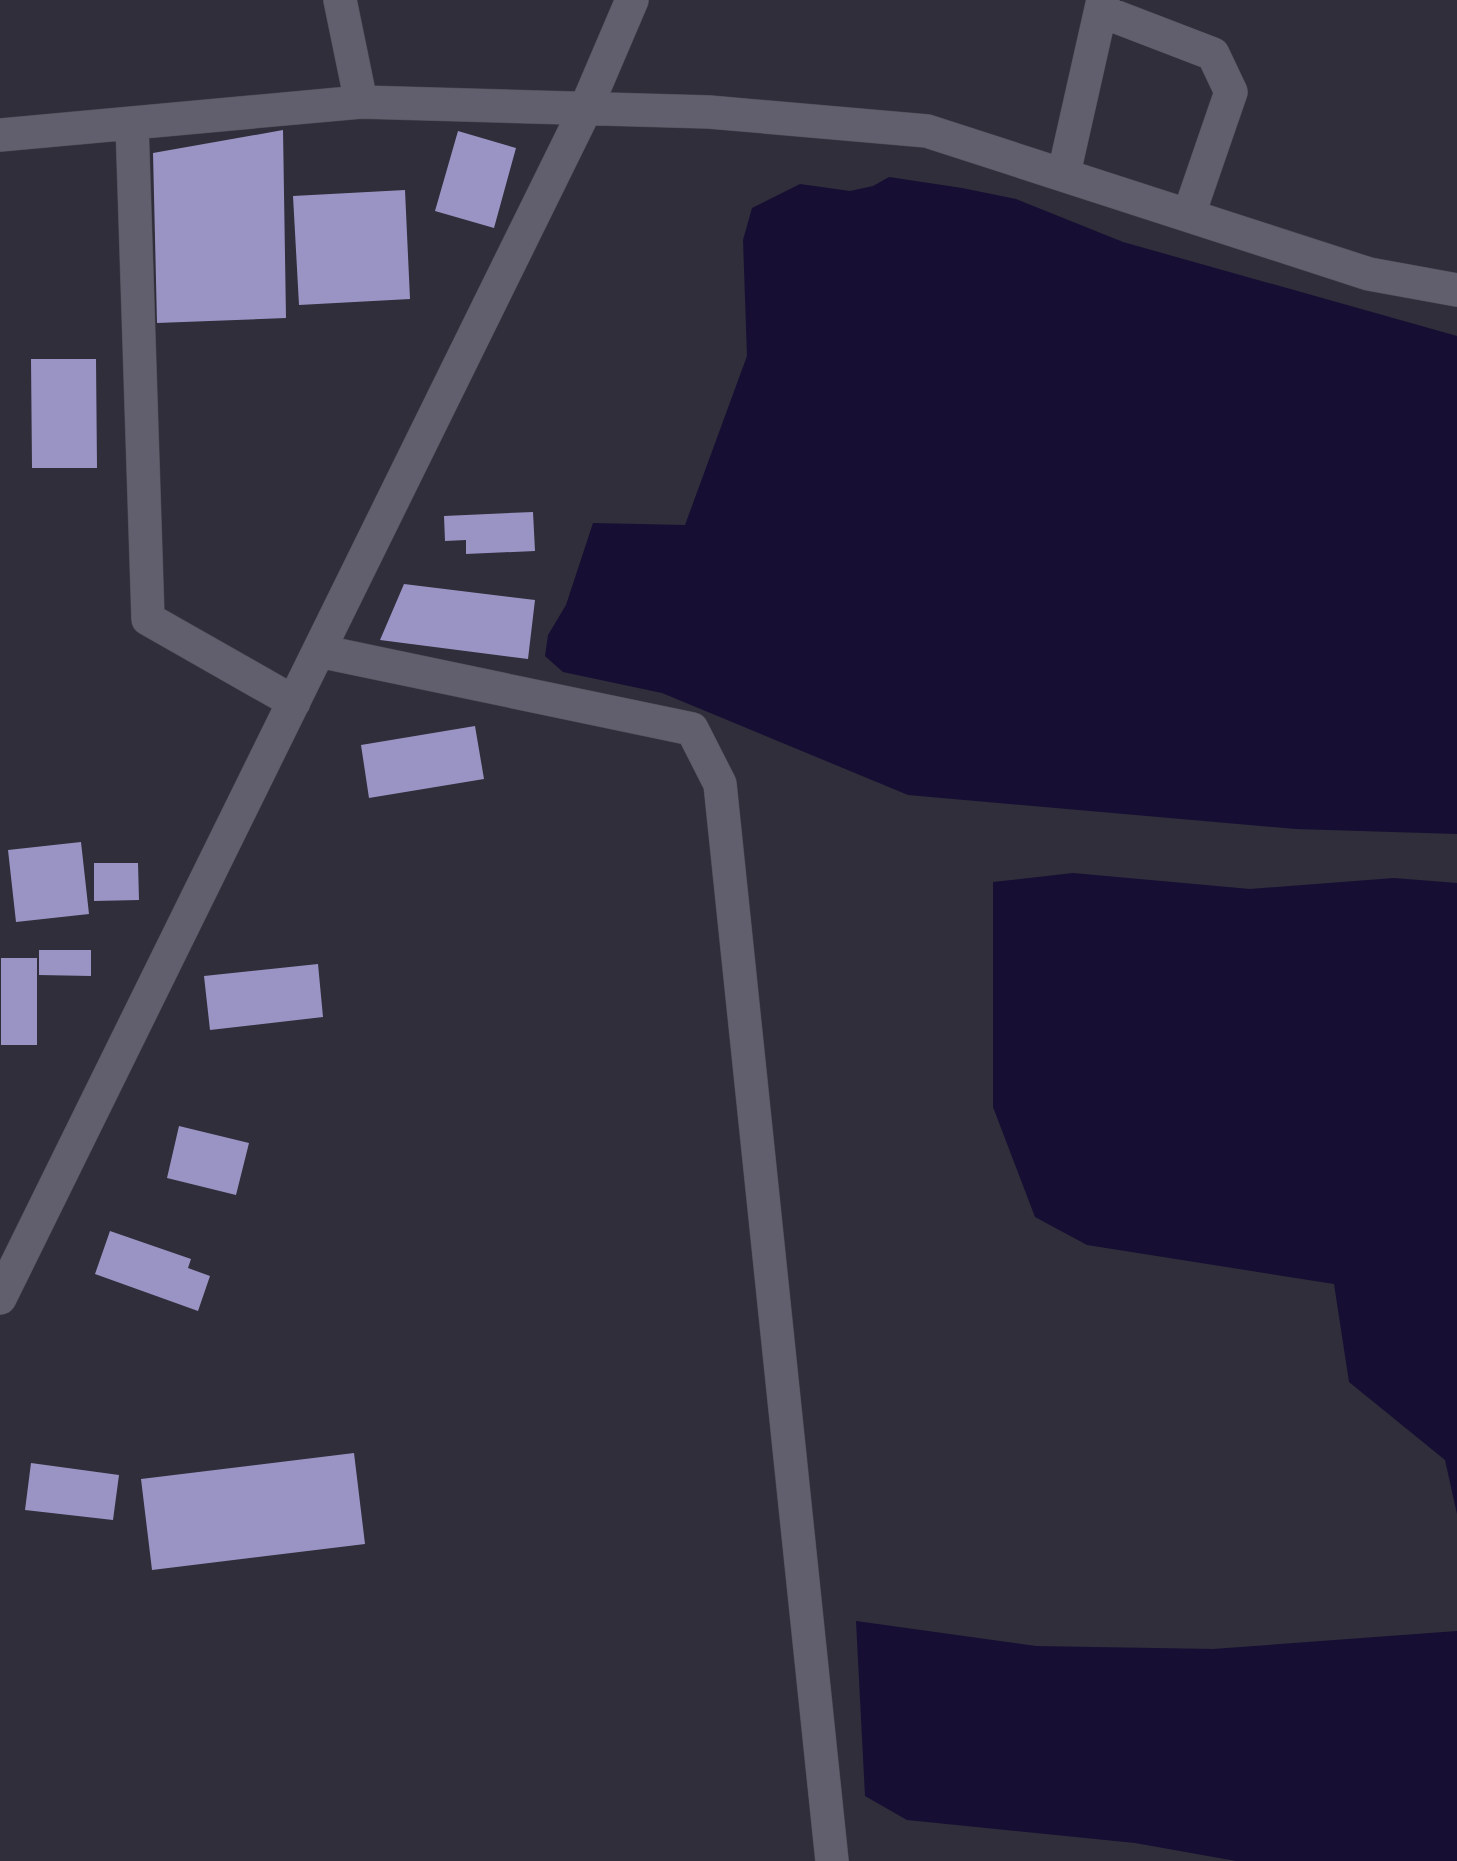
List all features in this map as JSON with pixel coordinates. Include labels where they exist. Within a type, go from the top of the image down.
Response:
[{"type":"street","points":[[340,0],[361,102]]},
{"type":"street","points":[[0,1298],[585,110],[632,0]]},
{"type":"street","points":[[1064,173],[1102,5],[1213,54],[1232,92],[1189,214]]},
{"type":"street","points":[[0,135],[361,102],[709,112],[927,130],[1369,273],[1457,290]]},
{"type":"street","points":[[132,123],[147,619],[294,702]]},
{"type":"street","points":[[319,651],[692,729],[720,784],[832,1861]]},
{"type":"shaded area","points":[[889,177],[1016,199],[1123,242],[1457,336],[1457,834],[1296,829],[908,795],[662,693],[563,672],[545,656],[548,635],[566,605],[593,523],[685,525],[747,356],[743,240],[752,208],[800,184],[850,191],[873,186]]},
{"type":"shaded area","points":[[1073,873],[1250,889],[1394,878],[1457,883],[1457,1514],[1445,1460],[1349,1382],[1334,1284],[1087,1245],[1035,1217],[993,1107],[993,882]]},
{"type":"shaded area","points":[[856,1621],[1036,1646],[1213,1649],[1457,1631],[1457,1861],[1236,1861],[1135,1843],[907,1820],[865,1796]]},
{"type":"building","points":[[283,130],[286,318],[157,323],[153,153]]},
{"type":"building","points":[[458,131],[516,148],[494,228],[435,211]]},
{"type":"building","points":[[405,190],[410,299],[299,305],[293,196]]},
{"type":"building","points":[[31,359],[96,359],[97,468],[32,468]]},
{"type":"building","points":[[533,512],[535,551],[466,554],[466,540],[445,541],[444,516]]},
{"type":"building","points":[[404,584],[535,600],[528,659],[380,640]]},
{"type":"building","points":[[475,726],[484,779],[369,798],[361,745]]},
{"type":"building","points":[[81,842],[89,914],[16,922],[8,850]]},
{"type":"building","points":[[94,863],[138,863],[139,900],[94,901]]},
{"type":"building","points":[[39,950],[91,950],[91,976],[39,975]]},
{"type":"building","points":[[1,958],[37,958],[37,1045],[1,1045]]},
{"type":"building","points":[[318,964],[323,1017],[210,1030],[204,976]]},
{"type":"building","points":[[179,1126],[249,1143],[236,1195],[167,1178]]},
{"type":"building","points":[[110,1231],[191,1259],[188,1268],[210,1276],[198,1311],[95,1274]]},
{"type":"building","points":[[354,1453],[365,1544],[152,1570],[141,1479]]},
{"type":"building","points":[[31,1463],[119,1475],[113,1520],[25,1510]]}]
